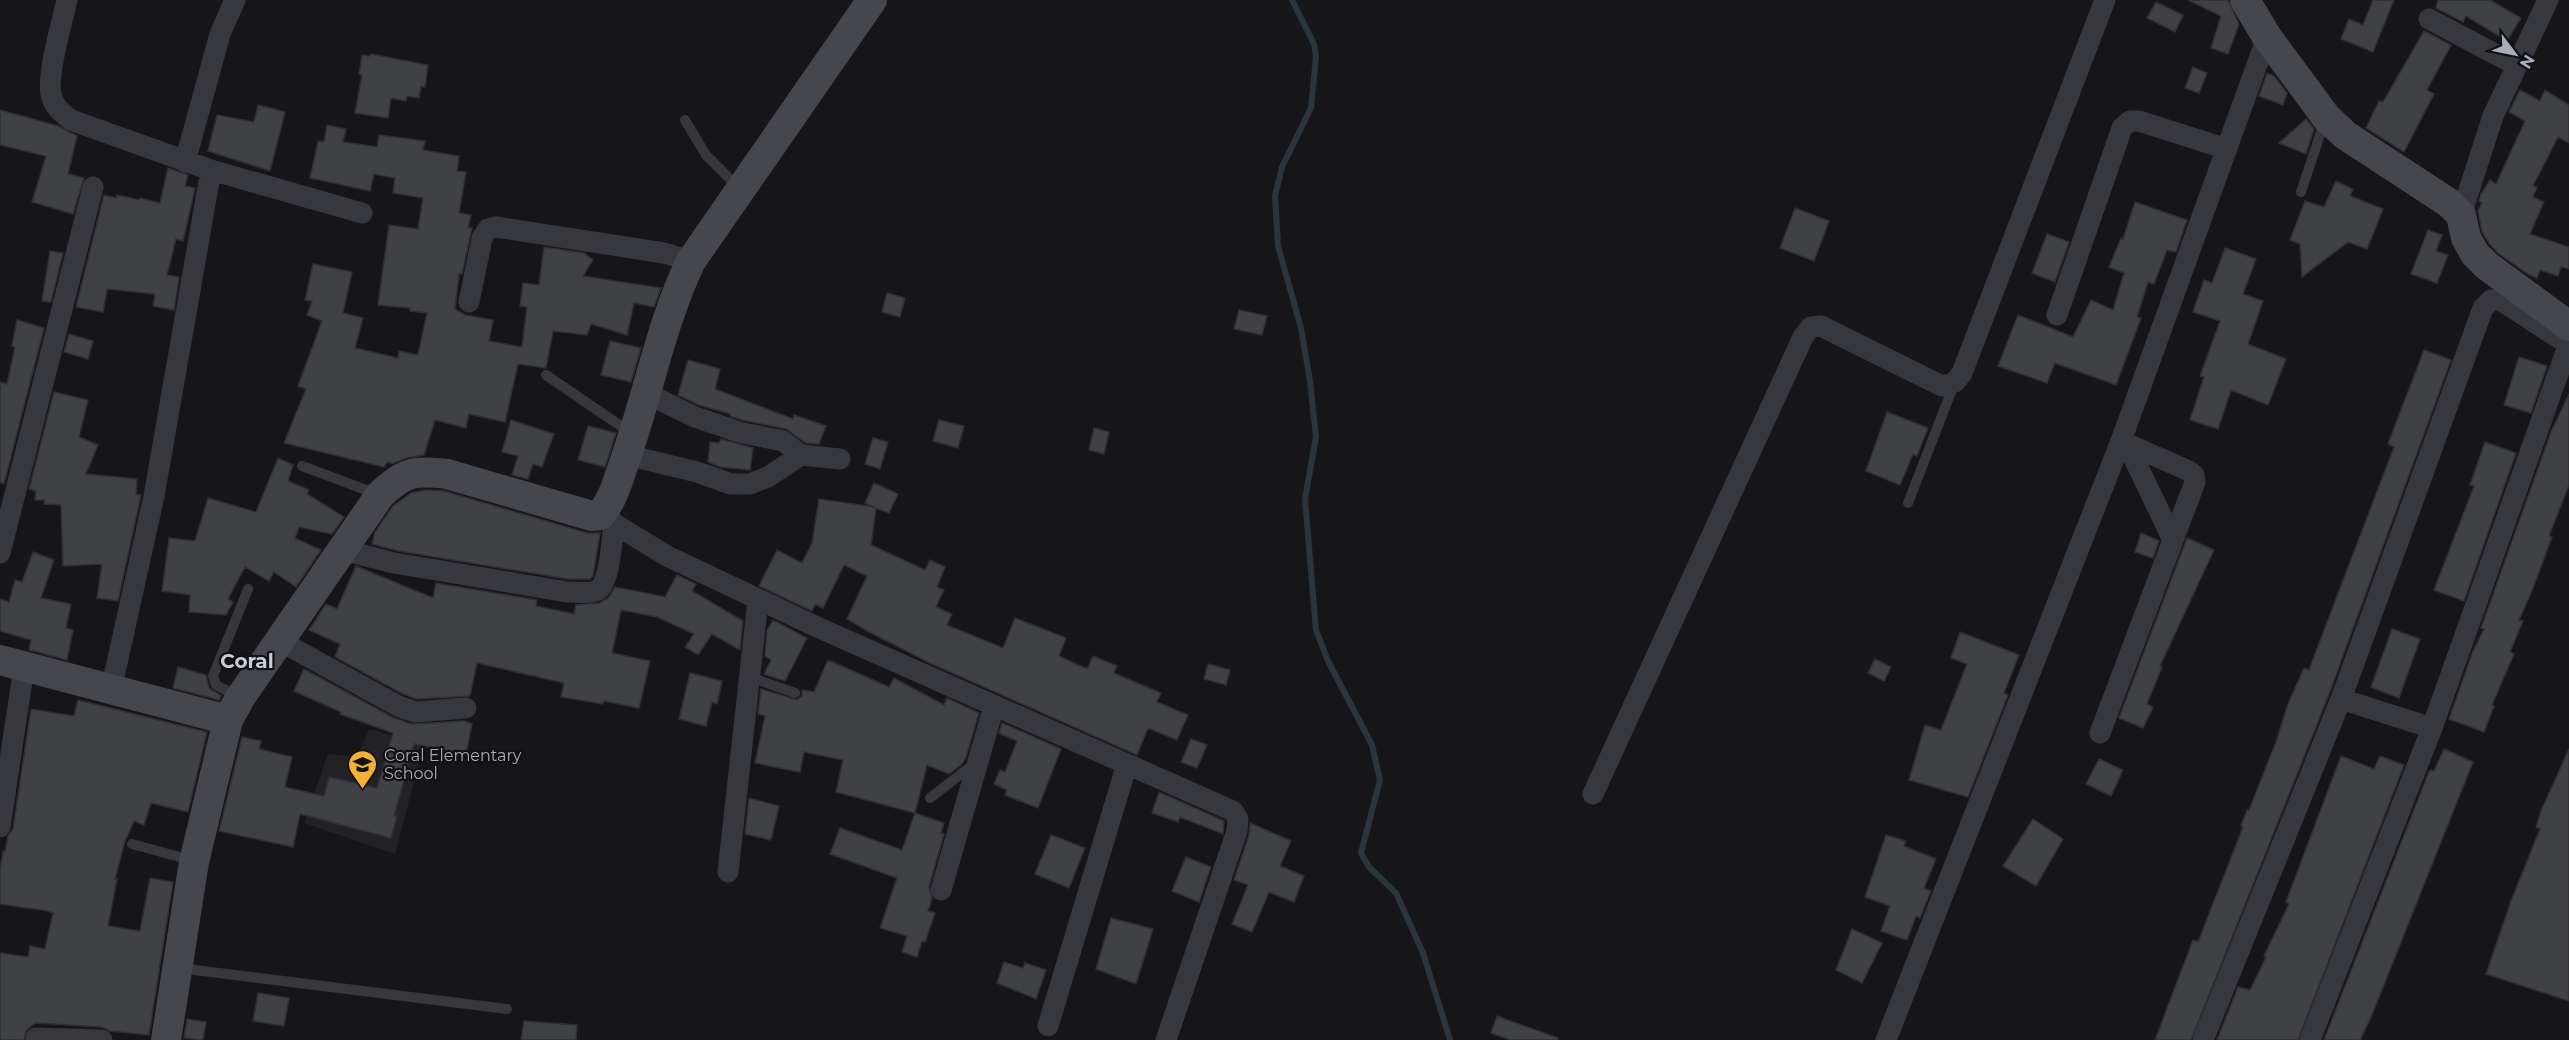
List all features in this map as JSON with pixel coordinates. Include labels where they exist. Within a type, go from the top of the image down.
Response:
[{"type":"street","points":[[67,0],[50,82],[51,96],[57,109],[71,120],[185,162],[362,213]]},
{"type":"street","points":[[185,162],[220,34],[235,0]]},
{"type":"street","points":[[343,550],[394,563],[567,592],[596,591],[602,587],[606,577],[609,505],[675,299],[691,261],[872,0]]},
{"type":"street","points":[[1593,794],[1798,348],[1811,327],[1821,326],[1942,386],[1955,382],[1962,373],[2105,0]]},
{"type":"street","points":[[2245,0],[2267,37],[2326,117],[2345,135],[2449,203],[2461,215]]},
{"type":"street","points":[[2548,0],[2493,116],[2461,215],[2466,238],[2475,254],[2487,266],[2569,326]]},
{"type":"street","points":[[2429,18],[2516,65]]},
{"type":"street","points":[[1886,1040],[2124,443],[2267,37]]},
{"type":"street","points":[[2057,315],[2122,128],[2130,121],[2139,121],[2227,149]]},
{"type":"street","points":[[111,690],[154,496],[211,170]]},
{"type":"street","points":[[0,553],[93,187]]},
{"type":"street","points":[[469,302],[482,238],[488,229],[496,227],[664,254],[691,261]]},
{"type":"street","points":[[2203,1040],[2341,699],[2483,308],[2492,300],[2500,300],[2569,343],[2432,728],[2310,1040]]},
{"type":"street","points":[[646,393],[695,417],[739,432],[783,441],[801,455],[840,459]]},
{"type":"street","points":[[2124,443],[2173,540]]},
{"type":"street","points":[[2100,732],[2195,482],[2194,475],[2124,443]]},
{"type":"street","points":[[630,445],[731,484],[750,484],[768,477],[801,455]]},
{"type":"street","points":[[166,1040],[194,862],[234,709],[380,495],[396,480],[407,474],[423,471],[447,474],[607,519],[667,556],[758,600],[1233,811],[1238,819],[1237,831],[1166,1040]]},
{"type":"street","points":[[728,872],[758,600]]},
{"type":"street","points":[[280,641],[398,706],[415,712],[466,708]]},
{"type":"street","points":[[0,827],[12,664],[111,690],[234,709]]},
{"type":"street","points":[[2341,699],[2432,728]]},
{"type":"street","points":[[941,890],[994,706]]},
{"type":"street","points":[[1048,1026],[1127,764]]},
{"type":"street","points":[[36,1038],[102,1040]]},
{"type":"lane","points":[[2301,192],[2326,117]]},
{"type":"lane","points":[[685,120],[706,155],[740,189]]},
{"type":"lane","points":[[546,375],[630,445]]},
{"type":"lane","points":[[1908,503],[1955,382]]},
{"type":"lane","points":[[302,466],[380,495]]},
{"type":"lane","points":[[234,709],[216,685],[213,676],[248,589]]},
{"type":"lane","points":[[750,677],[795,693]]},
{"type":"lane","points":[[930,798],[977,762]]},
{"type":"lane","points":[[132,844],[194,862]]},
{"type":"lane","points":[[176,968],[507,1009]]},
{"type":"shaded area","name":"Coral Elementary School","points":[[369,729],[424,744],[395,854],[304,823],[328,754],[357,757]]},
{"type":"building","points":[[2188,0],[2228,0],[2239,24],[2228,54],[2211,48],[2221,16]]},
{"type":"building","points":[[2373,0],[2394,0],[2373,52],[2341,39],[2349,19],[2363,25]]},
{"type":"building","points":[[2438,0],[2490,0],[2521,18],[2507,41],[2466,16],[2463,22],[2436,8]]},
{"type":"building","points":[[2156,2],[2183,15],[2175,32],[2147,18]]},
{"type":"building","points":[[2424,31],[2451,45],[2427,90],[2434,94],[2404,152],[2366,128],[2379,101],[2383,102]]},
{"type":"building","points":[[371,54],[428,65],[425,87],[421,86],[419,98],[407,96],[406,101],[391,98],[388,118],[355,113],[362,75],[359,74],[362,55],[370,56]]},
{"type":"building","points":[[2193,67],[2207,73],[2199,93],[2185,88]]},
{"type":"building","points":[[2267,73],[2274,76],[2287,93],[2283,105],[2259,96]]},
{"type":"building","points":[[2520,90],[2540,101],[2545,90],[2569,105],[2569,143],[2558,137],[2533,186],[2537,187],[2533,197],[2544,202],[2530,234],[2569,247],[2569,269],[2561,267],[2558,276],[2540,270],[2537,278],[2528,274],[2498,253],[2482,232],[2478,211],[2482,203],[2479,201],[2481,194],[2490,180],[2496,184],[2525,121],[2509,112]]},
{"type":"building","points":[[258,105],[285,112],[270,171],[208,151],[217,115],[254,122]]},
{"type":"building","points":[[0,110],[58,126],[77,136],[68,174],[84,178],[73,214],[32,202],[46,156],[0,145]]},
{"type":"building","points":[[2306,119],[2314,129],[2306,154],[2279,143]]},
{"type":"building","points":[[327,125],[346,129],[343,142],[377,147],[379,135],[425,141],[423,150],[459,156],[457,171],[466,172],[459,213],[471,215],[468,228],[472,228],[462,274],[459,274],[455,309],[465,315],[493,320],[489,341],[522,347],[527,307],[520,306],[523,283],[539,285],[544,247],[584,253],[593,260],[583,276],[661,288],[654,307],[634,303],[627,335],[591,324],[587,335],[553,331],[546,368],[518,364],[505,422],[469,414],[466,428],[435,420],[424,455],[406,458],[392,464],[388,461],[384,467],[284,443],[306,389],[298,386],[322,321],[307,315],[312,301],[305,300],[313,264],[352,272],[343,313],[363,318],[355,348],[398,358],[399,351],[418,355],[427,313],[410,311],[410,308],[378,305],[389,225],[418,229],[423,198],[393,193],[395,178],[374,174],[370,191],[310,178],[318,141],[324,142]]},
{"type":"building","points":[[168,168],[188,175],[185,186],[195,188],[183,241],[176,239],[167,275],[179,277],[174,310],[153,306],[155,294],[107,289],[103,312],[76,307],[104,195],[116,198],[117,195],[139,200],[140,198],[160,203]]},
{"type":"building","points":[[2336,181],[2353,189],[2350,196],[2383,209],[2367,249],[2348,242],[2302,277],[2300,244],[2290,240],[2305,201],[2324,207]]},
{"type":"building","points":[[2135,202],[2187,220],[2176,252],[2167,250],[2154,284],[2148,282],[2137,317],[2141,318],[2116,385],[2055,363],[2047,383],[1998,366],[2018,315],[2073,337],[2091,300],[2113,310],[2124,273],[2109,267],[2121,238],[2123,239]]},
{"type":"building","points":[[1795,208],[1829,221],[1814,261],[1780,248]]},
{"type":"building","points":[[2428,230],[2442,235],[2436,251],[2448,255],[2437,283],[2411,274]]},
{"type":"building","points":[[2047,234],[2069,242],[2055,282],[2032,273]]},
{"type":"building","points":[[2225,248],[2256,259],[2243,294],[2263,301],[2248,344],[2286,359],[2268,405],[2231,390],[2218,429],[2190,420],[2204,377],[2200,376],[2220,321],[2193,312],[2204,280],[2212,283]]},
{"type":"building","points":[[50,251],[63,253],[51,302],[42,301]]},
{"type":"building","points":[[887,293],[905,298],[900,317],[882,312]]},
{"type":"building","points":[[1239,310],[1267,316],[1262,335],[1234,329]]},
{"type":"building","points":[[17,320],[44,328],[4,484],[0,482],[0,382],[7,384],[15,347],[12,346]]},
{"type":"building","points":[[69,334],[93,341],[88,359],[64,352]]},
{"type":"building","points":[[610,341],[641,348],[631,382],[601,375]]},
{"type":"building","points":[[2424,350],[2451,360],[2329,694],[2191,1040],[2155,1040],[2193,940],[2198,942],[2243,827],[2241,826],[2247,810],[2249,810],[2276,742],[2288,704],[2304,668],[2309,670],[2394,447],[2388,444]]},
{"type":"building","points":[[2519,357],[2547,366],[2531,413],[2504,405]]},
{"type":"building","points":[[688,360],[720,369],[715,389],[793,419],[794,415],[826,426],[819,444],[806,443],[786,429],[742,420],[678,395]]},
{"type":"building","points":[[54,392],[88,400],[79,437],[98,445],[86,474],[137,479],[136,494],[141,495],[118,601],[97,598],[102,564],[63,566],[61,505],[44,504],[45,500],[35,500],[36,491],[29,489]]},
{"type":"building","points":[[2569,394],[2569,485],[2549,536],[2552,537],[2532,591],[2519,620],[2523,621],[2510,652],[2514,654],[2492,705],[2494,706],[2484,732],[2449,719],[2473,651],[2484,629],[2481,628],[2551,432]]},
{"type":"building","points":[[1887,412],[1928,428],[1917,456],[1913,454],[1900,485],[1866,471]]},
{"type":"building","points":[[511,420],[554,434],[542,467],[533,464],[528,479],[512,475],[518,456],[502,452]]},
{"type":"building","points":[[939,420],[964,426],[958,448],[933,441]]},
{"type":"building","points":[[588,426],[616,433],[605,467],[578,460]]},
{"type":"building","points":[[1094,428],[1109,432],[1104,454],[1089,450]]},
{"type":"building","points":[[873,438],[888,442],[880,469],[865,464]]},
{"type":"building","points":[[721,439],[753,448],[750,470],[721,467],[708,462],[710,442],[719,443]]},
{"type":"building","points":[[2485,442],[2516,453],[2464,601],[2434,590],[2474,486],[2470,485]]},
{"type":"building","points":[[278,458],[293,465],[288,481],[309,490],[307,494],[344,517],[332,534],[299,527],[295,538],[321,550],[296,587],[274,572],[269,581],[245,567],[228,599],[233,602],[226,615],[189,612],[190,595],[162,591],[169,538],[195,541],[208,498],[256,512]]},
{"type":"building","points":[[874,483],[898,494],[889,513],[876,508],[871,545],[925,570],[930,560],[945,567],[937,587],[944,590],[936,607],[952,614],[947,625],[1003,648],[1015,618],[1066,638],[1059,656],[1087,669],[1093,656],[1117,666],[1114,673],[1161,693],[1157,702],[1188,715],[1177,740],[1148,728],[1137,755],[930,663],[869,632],[847,619],[867,576],[844,565],[823,608],[815,604],[812,611],[759,586],[777,550],[802,563],[812,543],[819,499],[874,507],[865,503]]},
{"type":"building","points":[[426,490],[444,491],[587,533],[600,533],[593,576],[590,579],[568,579],[399,551],[372,544],[375,532],[393,506],[411,493]]},
{"type":"building","points":[[2141,533],[2159,541],[2153,558],[2135,552]]},
{"type":"building","points":[[2187,538],[2214,550],[2160,666],[2162,667],[2147,704],[2153,707],[2143,728],[2119,718]]},
{"type":"building","points":[[33,552],[54,560],[41,598],[71,604],[66,628],[73,630],[67,660],[29,650],[31,640],[0,631],[0,599],[9,602],[15,580],[22,582]]},
{"type":"building","points":[[356,566],[433,598],[436,583],[537,600],[536,606],[574,614],[576,605],[600,603],[609,597],[615,587],[665,597],[677,575],[696,584],[692,591],[743,621],[740,650],[712,634],[698,655],[685,647],[694,634],[657,617],[621,610],[612,653],[650,661],[639,708],[604,701],[603,704],[561,697],[564,683],[477,663],[470,696],[417,699],[403,694],[335,657],[340,644],[309,630],[326,604],[337,609]]},
{"type":"building","points":[[773,620],[807,638],[785,681],[764,674],[771,660],[765,656],[767,631]]},
{"type":"building","points":[[2392,629],[2420,639],[2399,698],[2371,687]]},
{"type":"building","points":[[1960,632],[2019,655],[2004,693],[2008,695],[1968,797],[1909,780],[1925,725],[1941,730],[1967,664],[1951,658]]},
{"type":"building","points":[[1875,659],[1891,667],[1884,681],[1868,673]]},
{"type":"building","points":[[828,660],[889,687],[894,678],[944,705],[947,698],[979,713],[962,764],[949,774],[927,765],[915,813],[836,792],[843,760],[804,752],[800,772],[755,763],[765,716],[758,714],[761,689],[797,700],[802,696],[802,690],[814,692]]},
{"type":"building","points":[[1208,664],[1230,670],[1226,685],[1204,679]]},
{"type":"building","points":[[178,667],[206,675],[209,688],[221,696],[219,700],[173,688]]},
{"type":"building","points":[[304,669],[392,717],[411,724],[464,721],[472,724],[466,755],[414,744],[394,816],[397,816],[391,838],[300,814],[293,847],[219,831],[242,737],[261,741],[259,749],[292,757],[285,787],[324,796],[329,777],[377,788],[393,733],[340,714],[341,712],[294,691]]},
{"type":"building","points":[[690,673],[722,681],[717,704],[712,702],[706,726],[679,719]]},
{"type":"building","points":[[78,700],[207,732],[188,812],[151,803],[144,825],[134,821],[125,841],[115,879],[117,879],[108,926],[140,931],[150,878],[173,882],[149,1035],[110,1031],[102,1027],[35,1023],[26,1031],[24,1040],[0,1040],[0,953],[28,957],[30,946],[45,949],[53,913],[0,904],[0,870],[3,851],[5,852],[8,836],[13,829],[31,709],[74,716]]},
{"type":"building","points":[[1002,723],[1061,749],[1038,808],[1005,795],[1007,790],[994,784],[1000,770],[1005,772],[1017,741],[999,733]]},
{"type":"building","points":[[1191,739],[1207,745],[1197,768],[1181,762]]},
{"type":"building","points":[[2444,749],[2473,762],[2372,1015],[2360,1040],[2324,1040],[2428,774],[2430,770],[2434,771]]},
{"type":"building","points":[[2569,749],[2569,1001],[2486,974],[2511,901],[2540,829],[2536,827],[2541,811]]},
{"type":"building","points":[[2341,756],[2374,769],[2380,756],[2404,765],[2298,1040],[2217,1040],[2238,987],[2250,990],[2266,957],[2264,956],[2289,904],[2286,902]]},
{"type":"building","points":[[2099,759],[2123,770],[2111,796],[2086,784]]},
{"type":"building","points":[[1159,792],[1224,821],[1223,834],[1180,817],[1178,822],[1152,813]]},
{"type":"building","points":[[749,798],[779,806],[771,840],[745,834]]},
{"type":"building","points":[[915,813],[944,823],[941,833],[944,834],[929,887],[932,898],[928,911],[935,913],[917,957],[902,952],[907,936],[880,928],[897,878],[830,854],[840,828],[902,850]]},
{"type":"building","points":[[2033,819],[2063,839],[2036,886],[2003,866]]},
{"type":"building","points":[[1250,823],[1291,841],[1280,866],[1304,876],[1294,902],[1269,892],[1252,932],[1232,924],[1248,885],[1234,880],[1249,835]]},
{"type":"building","points":[[1051,835],[1085,848],[1069,888],[1035,874]]},
{"type":"building","points":[[1886,835],[1906,841],[1904,846],[1936,859],[1924,888],[1931,891],[1920,918],[1916,916],[1907,940],[1881,931],[1890,906],[1865,897]]},
{"type":"building","points":[[1186,857],[1211,867],[1199,902],[1172,891]]},
{"type":"building","points":[[1111,918],[1153,929],[1136,984],[1096,969]]},
{"type":"building","points":[[1852,929],[1882,943],[1862,983],[1836,970]]},
{"type":"building","points":[[1004,962],[1023,968],[1025,963],[1046,970],[1036,999],[997,983]]},
{"type":"building","points":[[258,993],[289,998],[284,1026],[253,1021]]},
{"type":"building","points":[[1497,1016],[1558,1038],[1557,1040],[1511,1040],[1491,1033]]},
{"type":"building","points":[[187,1019],[206,1022],[203,1040],[184,1038]]},
{"type":"building","points":[[524,1021],[577,1025],[576,1040],[521,1040]]},
{"type":"waterway","points":[[1292,0],[1314,44],[1316,57],[1311,108],[1282,167],[1275,196],[1278,246],[1301,328],[1316,437],[1305,499],[1316,630],[1328,661],[1372,745],[1380,780],[1361,853],[1369,867],[1396,893],[1423,953],[1450,1040]]},
{"type":"place","name":"Coral Elementary School","points":[[363,790]]},
{"type":"district","name":"Coral","points":[[247,661]]}]
